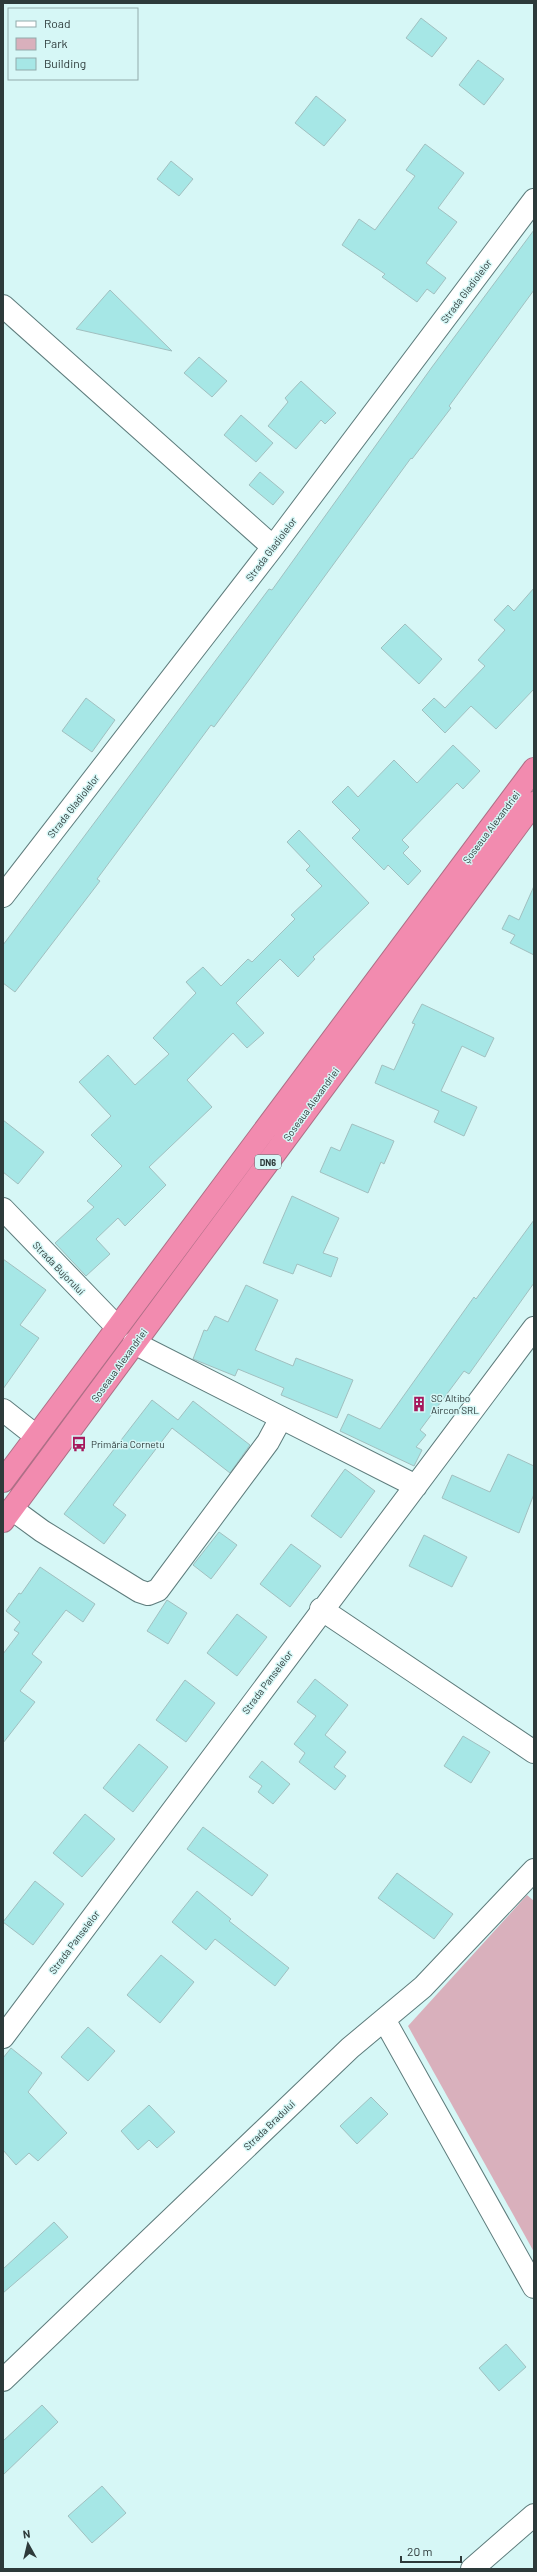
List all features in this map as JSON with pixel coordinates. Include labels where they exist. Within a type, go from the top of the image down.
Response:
[{"type":"highway","name":"Șoseaua Alexandriei","points":[[3,1482],[116,1326],[233,1176],[534,769]]},
{"type":"highway","name":"Șoseaua Alexandriei","points":[[8,1515],[534,804]]},
{"type":"street","name":"Strada Gladiolelor","points":[[3,896],[273,547],[534,200]]},
{"type":"street","points":[[3,306],[273,547]]},
{"type":"street","name":"Strada Bujorului","points":[[4,1213],[116,1326]]},
{"type":"street","name":"Strada Panselelor","points":[[3,2037],[322,1609],[534,1328]]},
{"type":"street","points":[[134,1343],[416,1486]]},
{"type":"street","points":[[3,1410],[36,1436]]},
{"type":"street","points":[[8,1515],[42,1531],[139,1591],[148,1594],[158,1590],[268,1442],[281,1418]]},
{"type":"street","points":[[322,1609],[534,1752]]},
{"type":"street","name":"Strada Bradului","points":[[3,2380],[350,2048],[423,1987],[534,1870]]},
{"type":"street","points":[[385,2020],[534,2287]]},
{"type":"street","points":[[472,2569],[534,2515]]},
{"type":"green space","points":[[527,1895],[534,1901],[534,2252],[408,2026]]},
{"type":"building","points":[[421,18],[447,38],[432,57],[406,38]]},
{"type":"building","points":[[478,60],[504,79],[484,105],[459,85]]},
{"type":"building","points":[[316,96],[346,120],[324,146],[295,123]]},
{"type":"building","points":[[425,144],[464,173],[438,208],[457,222],[426,263],[446,278],[434,294],[427,289],[417,302],[382,277],[385,274],[342,245],[359,219],[375,230],[415,176],[406,170]]},
{"type":"building","points":[[171,161],[193,179],[179,196],[157,179]]},
{"type":"building","points":[[534,230],[534,290],[449,406],[451,408],[412,459],[411,458],[214,727],[211,725],[97,879],[100,881],[15,992],[3,983],[3,945],[269,589],[272,590],[432,367]]},
{"type":"building","points":[[110,290],[172,351],[76,329]]},
{"type":"building","points":[[199,357],[227,381],[212,397],[184,373]]},
{"type":"building","points":[[301,381],[336,413],[325,424],[321,420],[296,449],[268,426],[288,402],[285,398]]},
{"type":"building","points":[[241,415],[273,443],[256,462],[224,435]]},
{"type":"building","points":[[260,472],[284,492],[273,505],[249,485]]},
{"type":"building","points":[[534,588],[534,689],[496,729],[471,706],[445,733],[422,710],[434,698],[445,708],[485,666],[478,660],[505,630],[494,620],[508,605],[514,611]]},
{"type":"building","points":[[405,624],[442,659],[419,684],[381,648]]},
{"type":"building","points":[[86,698],[115,720],[92,752],[62,731]]},
{"type":"building","points":[[453,745],[480,771],[463,789],[457,783],[402,840],[409,847],[403,853],[421,871],[408,885],[388,865],[384,870],[352,838],[360,830],[332,802],[348,786],[358,797],[394,760],[417,783]]},
{"type":"building","points":[[299,830],[369,903],[313,957],[315,959],[298,977],[280,959],[236,1003],[264,1033],[247,1048],[233,1033],[187,1080],[212,1107],[149,1167],[166,1185],[125,1226],[118,1218],[96,1239],[110,1254],[86,1276],[55,1243],[94,1207],[87,1201],[122,1166],[91,1135],[111,1116],[79,1082],[108,1055],[135,1085],[169,1054],[153,1038],[196,993],[186,982],[203,967],[221,986],[248,959],[252,962],[295,919],[291,915],[322,886],[306,870],[310,866],[287,842]]},
{"type":"building","points":[[534,886],[534,955],[510,943],[515,935],[502,929],[509,915],[519,920]]},
{"type":"building","points":[[422,1004],[494,1038],[485,1057],[462,1046],[441,1091],[477,1107],[464,1136],[434,1122],[439,1111],[375,1083],[382,1065],[394,1070],[415,1024],[412,1023]]},
{"type":"building","points":[[3,1120],[44,1152],[18,1184],[3,1172]]},
{"type":"building","points":[[352,1124],[394,1141],[384,1164],[381,1162],[368,1193],[320,1172],[331,1147],[340,1151]]},
{"type":"building","points":[[292,1196],[339,1218],[323,1253],[338,1258],[331,1277],[297,1264],[293,1274],[263,1263]]},
{"type":"building","points":[[534,1220],[534,1283],[469,1374],[464,1371],[420,1430],[426,1435],[416,1447],[422,1450],[414,1466],[340,1431],[348,1414],[380,1429],[474,1297],[476,1299]]},
{"type":"building","points":[[3,1259],[46,1290],[20,1325],[39,1338],[3,1389]]},
{"type":"building","points":[[246,1285],[278,1300],[255,1350],[293,1366],[296,1358],[353,1380],[337,1418],[281,1395],[284,1388],[238,1369],[235,1376],[193,1359],[204,1330],[207,1331],[215,1316],[228,1322]]},
{"type":"building","points":[[152,1400],[178,1420],[193,1401],[250,1445],[230,1473],[172,1428],[113,1505],[126,1515],[104,1544],[64,1514]]},
{"type":"building","points":[[508,1454],[534,1466],[534,1494],[519,1533],[442,1498],[452,1475],[490,1492]]},
{"type":"building","points":[[345,1469],[375,1491],[341,1538],[311,1516]]},
{"type":"building","points":[[219,1532],[237,1545],[211,1579],[193,1565]]},
{"type":"building","points":[[424,1535],[467,1557],[452,1587],[409,1566]]},
{"type":"building","points":[[291,1544],[321,1566],[290,1607],[260,1584]]},
{"type":"building","points":[[40,1567],[95,1604],[83,1622],[66,1610],[32,1654],[42,1662],[20,1691],[35,1702],[3,1743],[3,1654],[19,1633],[14,1630],[20,1622],[6,1611],[19,1593],[21,1594]]},
{"type":"building","points":[[167,1600],[187,1613],[168,1644],[147,1631]]},
{"type":"building","points":[[237,1614],[267,1637],[237,1676],[207,1653]]},
{"type":"building","points":[[315,1679],[348,1705],[325,1735],[346,1752],[334,1767],[346,1776],[335,1790],[299,1762],[305,1753],[294,1744],[316,1716],[297,1702]]},
{"type":"building","points":[[185,1680],[215,1703],[186,1742],[156,1720]]},
{"type":"building","points":[[463,1736],[490,1752],[471,1783],[444,1766]]},
{"type":"building","points":[[139,1744],[168,1767],[133,1812],[103,1788]]},
{"type":"building","points":[[262,1761],[290,1784],[273,1804],[258,1792],[262,1786],[249,1777]]},
{"type":"building","points":[[85,1814],[115,1839],[82,1877],[53,1853]]},
{"type":"building","points":[[203,1827],[268,1875],[252,1896],[187,1849]]},
{"type":"building","points":[[397,1873],[453,1914],[434,1939],[378,1898]]},
{"type":"building","points":[[35,1881],[64,1904],[33,1945],[3,1922]]},
{"type":"building","points":[[197,1891],[231,1919],[229,1921],[289,1968],[275,1986],[215,1939],[206,1950],[172,1922]]},
{"type":"building","points":[[161,1955],[194,1982],[160,2023],[127,1995]]},
{"type":"building","points":[[88,2027],[115,2051],[88,2081],[61,2057]]},
{"type":"building","points":[[11,2048],[42,2073],[28,2092],[67,2133],[38,2161],[29,2153],[16,2165],[3,2150],[3,2058]]},
{"type":"building","points":[[371,2097],[388,2114],[357,2144],[340,2126]]},
{"type":"building","points":[[149,2105],[175,2132],[157,2148],[149,2140],[138,2150],[121,2131]]},
{"type":"building","points":[[54,2222],[68,2237],[3,2293],[3,2269]]},
{"type":"building","points":[[506,2344],[526,2367],[499,2391],[479,2368]]},
{"type":"building","points":[[42,2405],[58,2422],[3,2475],[3,2441]]},
{"type":"building","points":[[102,2486],[126,2513],[92,2543],[68,2516]]},
{"type":"place","name":"SC Altibo Aircon SRL","points":[[419,1404]]},
{"type":"place","name":"Primăria Cornetu","points":[[79,1444]]}]
